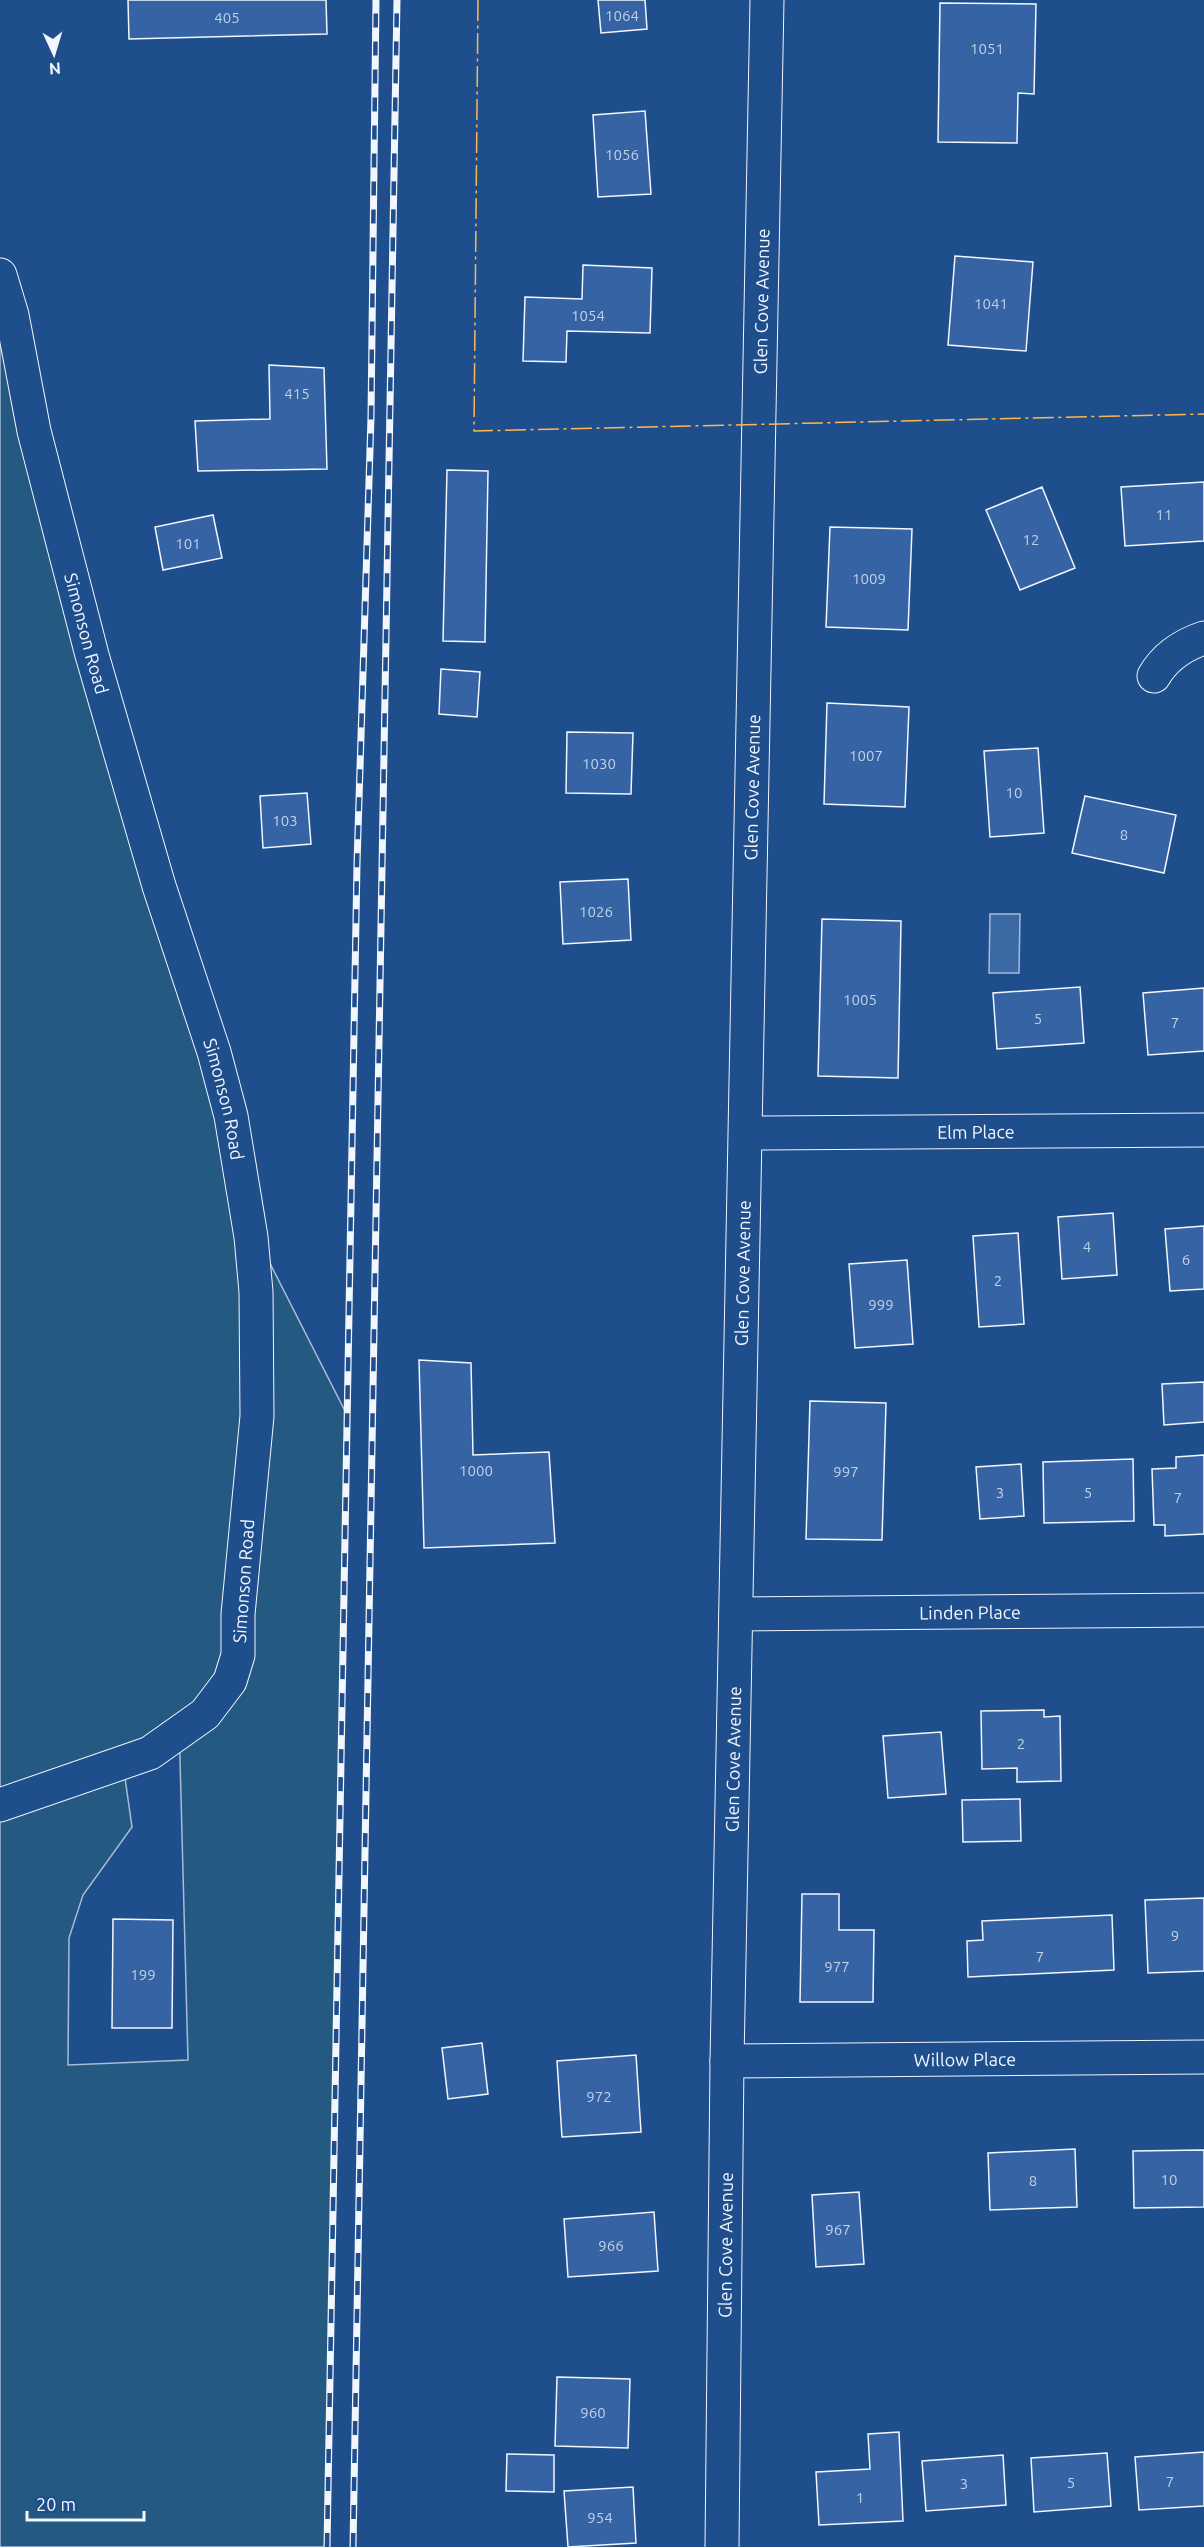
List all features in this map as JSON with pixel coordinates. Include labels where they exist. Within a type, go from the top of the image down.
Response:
[{"type":"street","name":"Glen Cove Avenue","points":[[722,2547],[727,2061],[747,1133],[767,0]]},
{"type":"street","name":"Simonson Road","points":[[0,275],[12,315],[34,431],[92,655],[159,886],[214,1052],[231,1116],[251,1237],[256,1292],[257,1416],[238,1614],[238,1655],[230,1681],[205,1714],[150,1753],[0,1805]]},
{"type":"street","points":[[1154,676],[1160,665],[1173,654],[1204,638]]},
{"type":"street","name":"Elm Place","points":[[747,1133],[1204,1130]]},
{"type":"street","name":"Linden Place","points":[[736,1614],[1204,1610]]},
{"type":"street","name":"Willow Place","points":[[727,2061],[1204,2057]]},
{"type":"shaded area","points":[[0,282],[250,1224],[348,1417],[327,2547],[0,2547]],"holes":[[[179,1722],[188,2060],[68,2065],[69,1938],[83,1895],[132,1827],[121,1750]]]},
{"type":"shaded area","points":[[990,914],[1020,914],[1019,973],[989,973]]},
{"type":"building","points":[[128,0],[326,0],[327,34],[129,39]]},
{"type":"building","points":[[598,0],[645,0],[647,29],[601,33]]},
{"type":"building","points":[[940,3],[1036,4],[1034,94],[1018,93],[1017,143],[938,142]]},
{"type":"building","points":[[645,111],[651,194],[598,197],[593,115]]},
{"type":"building","points":[[955,256],[1033,262],[1026,351],[948,345]]},
{"type":"building","points":[[583,265],[652,268],[650,333],[567,331],[566,362],[523,361],[525,297],[582,299]]},
{"type":"building","points":[[269,365],[324,368],[327,469],[198,471],[195,421],[270,419]]},
{"type":"building","points":[[447,470],[488,471],[485,642],[443,641]]},
{"type":"building","points":[[1204,482],[1204,541],[1125,546],[1121,487]]},
{"type":"building","points":[[1042,487],[1075,568],[1020,590],[986,510]]},
{"type":"building","points":[[213,515],[222,558],[163,570],[155,527]]},
{"type":"building","points":[[830,527],[912,529],[908,630],[826,627]]},
{"type":"building","points":[[441,669],[480,672],[477,717],[439,714]]},
{"type":"building","points":[[827,703],[909,707],[905,807],[824,804]]},
{"type":"building","points":[[567,732],[633,733],[631,794],[566,793]]},
{"type":"building","points":[[1038,748],[1044,833],[990,837],[984,751]]},
{"type":"building","points":[[307,793],[311,844],[263,848],[260,796]]},
{"type":"building","points":[[1085,796],[1176,815],[1164,873],[1072,853]]},
{"type":"building","points":[[628,879],[631,940],[563,944],[560,882]]},
{"type":"building","points":[[822,919],[901,921],[898,1078],[818,1076]]},
{"type":"building","points":[[1080,987],[1084,1043],[997,1049],[993,993]]},
{"type":"building","points":[[1204,988],[1204,1051],[1148,1055],[1143,993]]},
{"type":"building","points":[[1113,1213],[1117,1275],[1062,1279],[1058,1217]]},
{"type":"building","points":[[1204,1226],[1204,1289],[1170,1291],[1165,1229]]},
{"type":"building","points":[[1018,1233],[1024,1324],[979,1327],[973,1236]]},
{"type":"building","points":[[907,1260],[913,1344],[855,1348],[849,1264]]},
{"type":"building","points":[[419,1360],[471,1363],[473,1455],[549,1452],[555,1543],[424,1548]]},
{"type":"building","points":[[1204,1382],[1204,1422],[1164,1425],[1162,1384]]},
{"type":"building","points":[[810,1401],[886,1403],[882,1540],[806,1539]]},
{"type":"building","points":[[1204,1455],[1204,1534],[1165,1536],[1165,1525],[1154,1525],[1152,1469],[1176,1468],[1176,1457]]},
{"type":"building","points":[[1133,1459],[1134,1521],[1044,1523],[1043,1462]]},
{"type":"building","points":[[1021,1464],[1024,1516],[980,1519],[976,1467]]},
{"type":"building","points":[[1044,1710],[1044,1717],[1060,1716],[1061,1781],[1017,1782],[1017,1768],[982,1769],[981,1711]]},
{"type":"building","points":[[941,1732],[946,1794],[888,1798],[883,1736]]},
{"type":"building","points":[[1020,1799],[1021,1841],[963,1842],[962,1800]]},
{"type":"building","points":[[802,1894],[839,1894],[839,1930],[874,1930],[873,2002],[800,2002]]},
{"type":"building","points":[[1204,1898],[1204,1971],[1148,1973],[1145,1900]]},
{"type":"building","points":[[1112,1915],[1114,1970],[968,1977],[967,1941],[983,1940],[982,1921]]},
{"type":"building","points":[[113,1919],[173,1920],[172,2028],[112,2028]]},
{"type":"building","points":[[482,2043],[488,2094],[448,2099],[442,2048]]},
{"type":"building","points":[[636,2055],[641,2132],[562,2137],[557,2061]]},
{"type":"building","points":[[1075,2149],[1077,2207],[990,2210],[988,2153]]},
{"type":"building","points":[[1204,2150],[1204,2207],[1134,2208],[1133,2151]]},
{"type":"building","points":[[859,2192],[864,2264],[816,2267],[812,2195]]},
{"type":"building","points":[[654,2212],[658,2271],[568,2277],[564,2219]]},
{"type":"building","points":[[557,2377],[630,2379],[628,2448],[555,2446]]},
{"type":"building","points":[[899,2432],[903,2521],[819,2525],[816,2472],[870,2469],[868,2434]]},
{"type":"building","points":[[1204,2452],[1204,2506],[1139,2510],[1135,2457]]},
{"type":"building","points":[[1107,2453],[1111,2506],[1034,2512],[1031,2458]]},
{"type":"building","points":[[507,2454],[554,2455],[554,2492],[506,2491]]},
{"type":"building","points":[[1003,2455],[1006,2505],[926,2511],[922,2461]]},
{"type":"building","points":[[633,2487],[636,2543],[568,2547],[564,2491]]},
{"type":"railway","points":[[327,2547],[357,864],[371,417],[376,0]]},
{"type":"railway","points":[[353,2547],[397,0]]},
{"type":"power","points":[[478,0],[474,431],[1204,414]]}]
